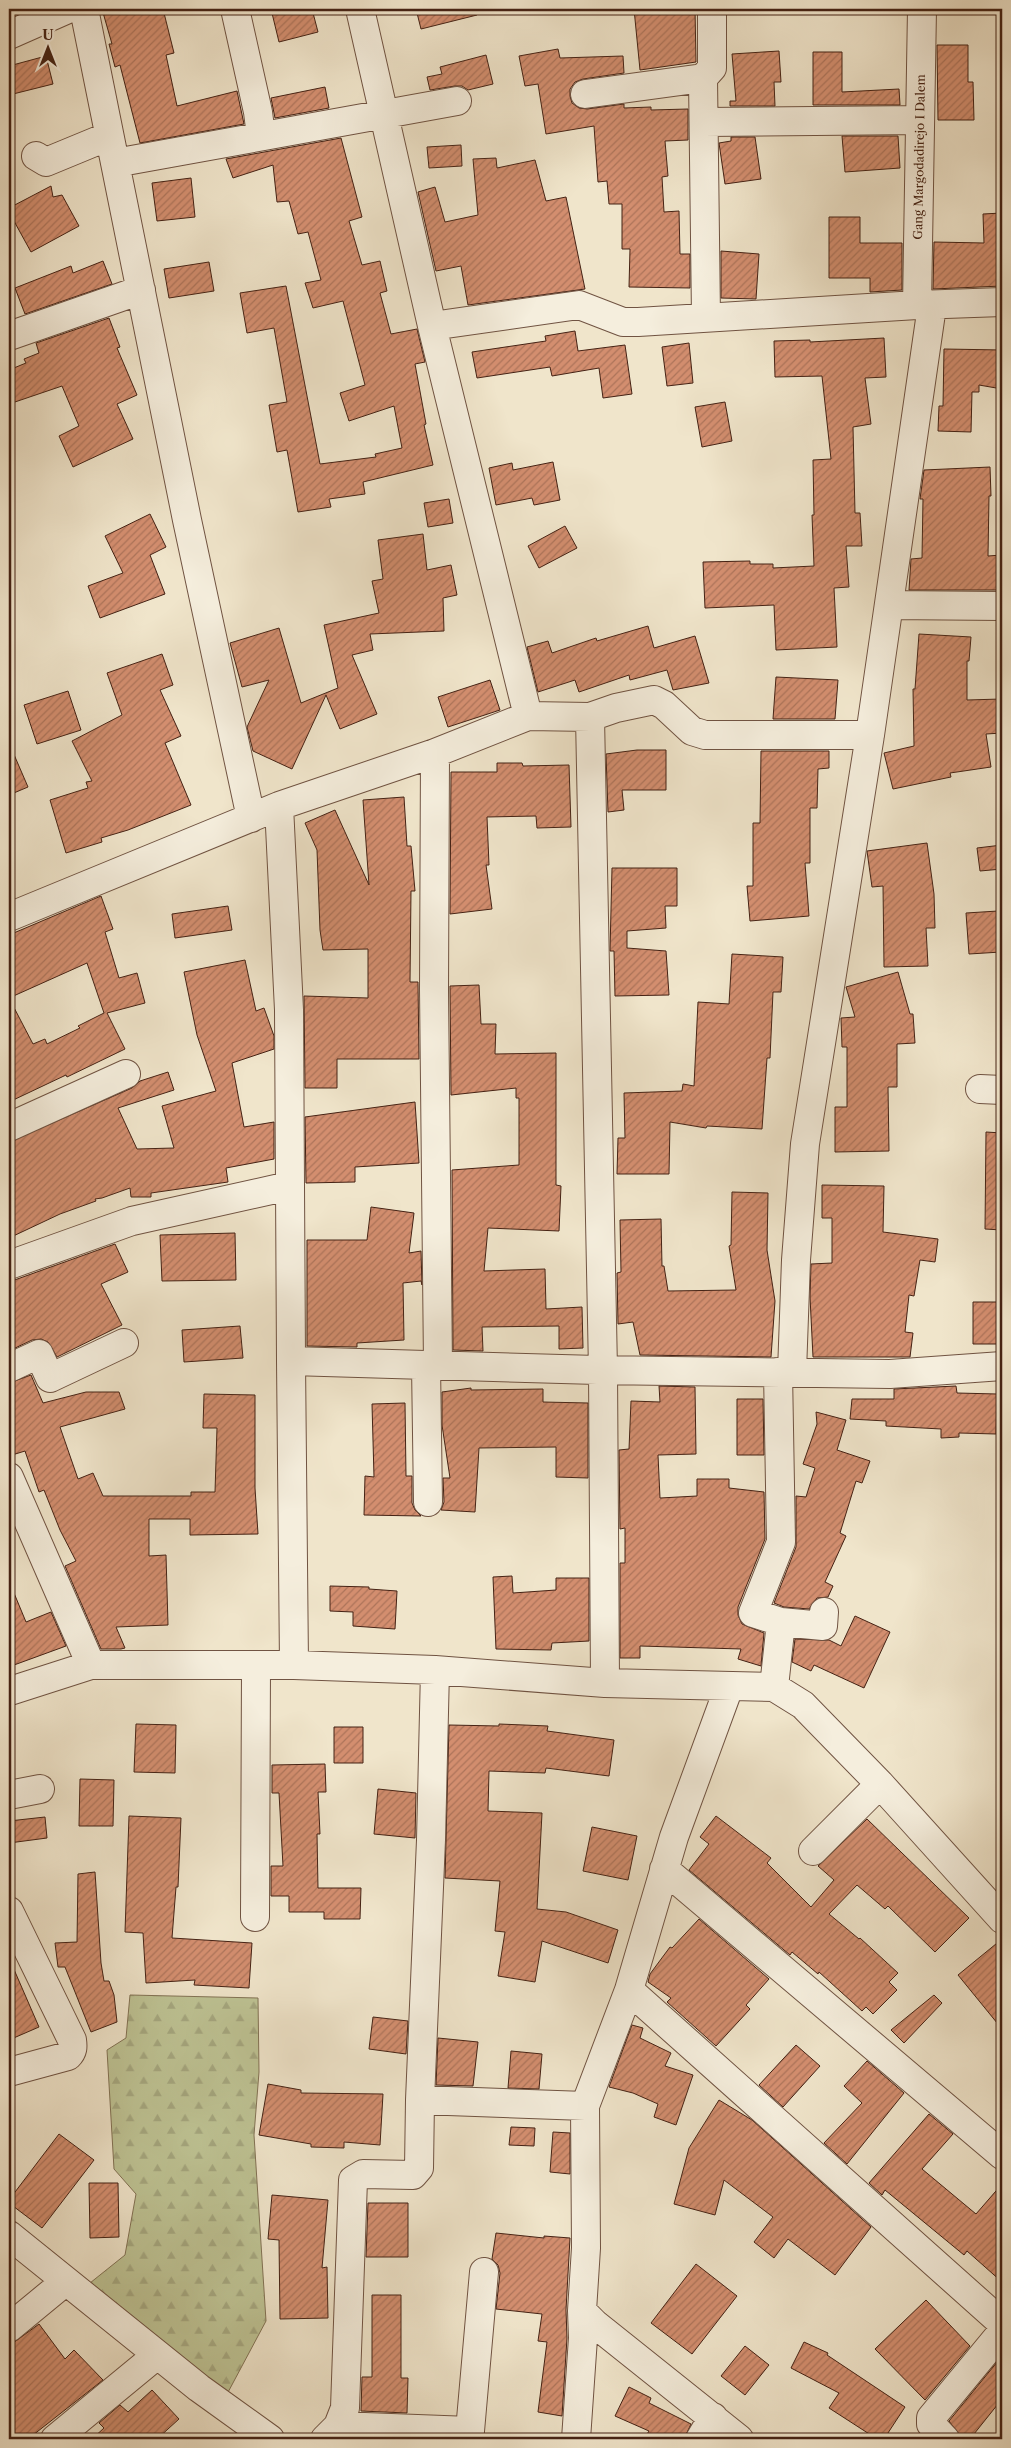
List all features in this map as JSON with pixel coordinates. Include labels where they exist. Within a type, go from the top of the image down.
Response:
[{"type":"street","points":[[9,35],[68,9]]},
{"type":"street","points":[[84,9],[251,818]]},
{"type":"street","points":[[235,9],[258,112],[261,136]]},
{"type":"street","points":[[360,9],[432,326],[528,716]]},
{"type":"street","points":[[585,94],[703,78],[712,68],[712,9]]},
{"type":"street","name":"Gang Margodadirejo I Dalem","points":[[781,1622],[753,1613],[782,1542],[785,1372],[805,1144],[889,605],[925,305],[920,120],[922,9]]},
{"type":"street","points":[[703,78],[706,317]]},
{"type":"street","points":[[115,163],[457,102]]},
{"type":"street","points":[[704,122],[920,120]]},
{"type":"street","points":[[36,156],[46,162],[109,136]]},
{"type":"street","points":[[9,336],[141,290]]},
{"type":"street","points":[[432,326],[579,305],[623,322],[1002,302]]},
{"type":"street","points":[[889,605],[1002,606]]},
{"type":"street","points":[[9,916],[279,806],[435,753],[528,716],[590,717],[616,708],[654,700],[664,705],[692,731],[705,734],[870,735]]},
{"type":"street","points":[[590,717],[604,1370],[605,1683]]},
{"type":"street","points":[[428,1502],[432,1365],[435,753]]},
{"type":"street","points":[[279,806],[289,1010],[294,1665]]},
{"type":"street","points":[[9,1127],[126,1074]]},
{"type":"street","points":[[9,1265],[132,1221],[289,1186]]},
{"type":"street","points":[[9,1368],[39,1354],[50,1378],[124,1343]]},
{"type":"street","points":[[291,1361],[604,1370],[890,1374],[1002,1366]]},
{"type":"street","points":[[9,1477],[91,1665]]},
{"type":"street","points":[[774,1687],[781,1622],[823,1626],[824,1612]]},
{"type":"street","points":[[10,1691],[91,1665],[294,1665],[435,1670],[605,1683],[774,1687],[803,1704],[880,1784],[1002,1919]]},
{"type":"street","points":[[255,1917],[256,1666]]},
{"type":"street","points":[[435,1670],[419,2168],[416,2174],[409,2176],[363,2174],[353,2180],[345,2408],[332,2432],[470,2431],[484,2272]]},
{"type":"street","points":[[576,2439],[583,2338],[582,2311],[586,2248],[585,2106],[629,1990],[664,1869],[729,1687]]},
{"type":"street","points":[[813,1852],[880,1784]]},
{"type":"street","points":[[9,1795],[40,1789]]},
{"type":"street","points":[[664,1869],[1002,2155]]},
{"type":"street","points":[[9,1911],[72,2040],[73,2046],[72,2052],[68,2056],[9,2072]]},
{"type":"street","points":[[629,1990],[1002,2322]]},
{"type":"street","points":[[420,2100],[585,2106]]},
{"type":"street","points":[[9,2235],[157,2355],[270,2439]]},
{"type":"street","points":[[9,2328],[66,2281]]},
{"type":"street","points":[[582,2311],[706,2428],[739,2439]]},
{"type":"street","points":[[939,2437],[931,2424],[931,2418],[1002,2332]]},
{"type":"street","points":[[55,2439],[157,2355]]},
{"type":"green space","points":[[130,1995],[258,1998],[259,2072],[254,2135],[266,2321],[226,2396],[90,2283],[125,2255],[136,2194],[114,2169],[107,2050],[126,2038]]},
{"type":"building","points":[[102,9],[163,9],[174,53],[166,55],[177,106],[237,91],[244,124],[140,143],[120,65],[115,67],[109,44],[112,44]]},
{"type":"building","points":[[271,9],[312,9],[318,32],[279,42]]},
{"type":"building","points":[[416,9],[476,9],[477,15],[421,29]]},
{"type":"building","points":[[634,9],[695,9],[696,62],[640,70]]},
{"type":"building","points":[[937,45],[968,45],[968,82],[973,82],[974,120],[938,120]]},
{"type":"building","points":[[558,49],[560,58],[623,56],[624,73],[583,79],[575,82],[570,89],[570,96],[572,103],[579,108],[587,109],[624,104],[624,108],[651,107],[651,110],[688,109],[688,140],[665,141],[668,176],[662,177],[664,212],[679,211],[680,254],[690,254],[690,288],[629,287],[630,249],[622,249],[622,204],[609,204],[607,181],[598,182],[594,126],[546,134],[538,84],[525,86],[519,56]]},
{"type":"building","points":[[779,51],[781,82],[774,82],[775,106],[730,106],[730,101],[736,101],[732,54]]},
{"type":"building","points":[[813,52],[842,52],[842,92],[899,89],[900,105],[813,105]]},
{"type":"building","points":[[486,55],[493,84],[468,90],[462,86],[455,86],[430,90],[427,77],[442,74],[440,67]]},
{"type":"building","points":[[46,56],[53,84],[9,95],[9,66]]},
{"type":"building","points":[[325,87],[329,108],[275,118],[271,98]]},
{"type":"building","points":[[842,136],[898,136],[900,168],[845,172]]},
{"type":"building","points":[[731,137],[755,137],[761,179],[725,184],[719,143],[731,141]]},
{"type":"building","points":[[341,138],[362,217],[349,221],[362,265],[380,261],[387,291],[380,293],[391,334],[417,329],[425,362],[415,364],[426,424],[424,425],[433,465],[363,482],[365,494],[329,499],[331,507],[298,512],[287,450],[277,452],[269,405],[287,402],[274,328],[247,333],[240,293],[286,286],[320,464],[376,457],[375,454],[402,448],[394,406],[349,421],[340,393],[365,385],[343,301],[313,308],[305,283],[321,280],[308,232],[298,234],[289,201],[277,202],[273,165],[233,178],[226,159]]},
{"type":"building","points":[[461,145],[462,166],[429,168],[427,147]]},
{"type":"building","points":[[496,158],[497,168],[535,160],[546,201],[566,197],[585,289],[468,305],[461,266],[436,271],[418,192],[435,187],[445,222],[478,215],[473,159]]},
{"type":"building","points":[[191,178],[195,217],[157,221],[152,183]]},
{"type":"building","points":[[51,186],[53,197],[62,195],[79,226],[31,252],[9,212],[9,208]]},
{"type":"building","points":[[1002,213],[1002,286],[933,289],[934,242],[984,243],[983,214]]},
{"type":"building","points":[[829,217],[860,217],[860,243],[902,243],[902,290],[870,292],[870,278],[829,278]]},
{"type":"building","points":[[721,251],[759,254],[756,299],[721,298]]},
{"type":"building","points":[[103,261],[112,284],[25,314],[15,288],[71,266],[73,273]]},
{"type":"building","points":[[209,262],[214,291],[169,298],[164,269]]},
{"type":"building","points":[[109,318],[120,347],[117,348],[137,395],[117,404],[133,439],[73,467],[59,436],[79,426],[62,386],[9,404],[9,370],[26,363],[24,359],[39,353],[36,343]]},
{"type":"building","points":[[575,331],[578,351],[625,345],[632,394],[603,398],[599,368],[552,376],[550,367],[477,378],[472,352],[546,341],[545,336]]},
{"type":"building","points":[[884,338],[886,377],[865,378],[871,424],[853,427],[855,513],[860,513],[862,546],[846,546],[849,587],[834,588],[837,647],[776,650],[774,605],[705,608],[703,562],[750,561],[750,564],[773,564],[773,568],[814,566],[812,515],[814,515],[813,460],[831,459],[822,376],[775,377],[774,341],[810,340],[810,342]]},
{"type":"building","points":[[689,343],[693,383],[667,386],[662,347]]},
{"type":"building","points":[[944,349],[1002,350],[1002,389],[979,385],[979,392],[972,392],[971,432],[938,431],[939,406],[943,406]]},
{"type":"building","points":[[725,402],[732,441],[702,447],[695,407]]},
{"type":"building","points":[[553,462],[560,500],[534,505],[532,498],[496,505],[489,468],[512,463],[513,470]]},
{"type":"building","points":[[990,467],[991,496],[989,496],[988,556],[1002,555],[1002,590],[909,590],[911,559],[922,558],[923,499],[920,499],[924,470]]},
{"type":"building","points":[[449,499],[453,523],[428,527],[424,503]]},
{"type":"building","points":[[150,514],[166,547],[150,555],[165,594],[100,618],[88,586],[123,573],[105,536]]},
{"type":"building","points":[[565,526],[577,548],[539,568],[528,546]]},
{"type":"building","points":[[423,534],[427,570],[451,565],[457,595],[443,598],[444,631],[370,634],[373,650],[352,655],[377,714],[340,729],[326,695],[292,769],[253,751],[247,727],[269,680],[242,687],[230,643],[279,628],[301,703],[338,688],[324,625],[379,613],[372,581],[383,579],[378,540]]},
{"type":"building","points":[[648,626],[654,648],[695,636],[709,683],[673,690],[667,670],[630,680],[629,675],[579,692],[575,680],[538,692],[527,647],[548,641],[552,653],[596,638],[597,641]]},
{"type":"building","points":[[919,634],[971,637],[969,661],[967,661],[967,700],[1001,699],[1002,733],[986,734],[991,767],[950,773],[951,777],[893,789],[884,753],[914,746],[913,689],[915,689]]},
{"type":"building","points":[[162,654],[173,685],[160,690],[181,736],[165,743],[191,805],[128,830],[101,838],[102,842],[66,853],[50,800],[88,788],[86,782],[92,781],[72,741],[122,715],[107,673]]},
{"type":"building","points":[[776,677],[838,680],[835,719],[773,719]]},
{"type":"building","points":[[490,680],[500,710],[448,727],[438,697]]},
{"type":"building","points":[[68,691],[81,730],[37,744],[24,705]]},
{"type":"building","points":[[9,743],[28,787],[9,795]]},
{"type":"building","points":[[637,750],[666,750],[666,790],[622,790],[624,810],[608,812],[606,754]]},
{"type":"building","points":[[761,751],[829,751],[829,768],[818,769],[817,808],[810,808],[810,863],[805,863],[809,916],[750,921],[747,886],[753,886],[753,823],[760,823]]},
{"type":"building","points":[[497,763],[522,763],[523,766],[569,765],[571,827],[537,828],[536,816],[487,817],[489,865],[486,865],[492,909],[450,914],[451,772],[497,772]]},
{"type":"building","points":[[404,797],[407,846],[411,846],[415,891],[411,891],[410,982],[418,982],[419,1059],[337,1059],[337,1088],[305,1088],[304,996],[368,998],[368,949],[323,950],[320,930],[317,850],[305,823],[335,810],[369,885],[363,800]]},
{"type":"building","points":[[927,843],[934,894],[935,928],[926,928],[928,966],[884,967],[883,886],[872,887],[867,851]]},
{"type":"building","points":[[1002,845],[1002,869],[980,871],[977,848]]},
{"type":"building","points":[[612,868],[677,868],[677,906],[665,906],[666,928],[627,931],[627,948],[666,951],[669,995],[615,996],[614,951],[610,951]]},
{"type":"building","points":[[101,896],[113,929],[105,932],[119,978],[137,973],[145,1003],[107,1013],[125,1049],[9,1102],[9,998],[9,935]],"holes":[[[87,963],[104,1013],[78,1026],[80,1028],[47,1044],[45,1039],[33,1044],[9,998]]]},
{"type":"building","points":[[228,906],[232,930],[175,938],[172,914]]},
{"type":"building","points":[[998,911],[1001,952],[969,954],[966,913]]},
{"type":"building","points":[[732,954],[783,957],[781,992],[773,992],[770,1058],[767,1058],[762,1129],[707,1126],[706,1128],[670,1122],[669,1174],[617,1174],[618,1138],[625,1138],[624,1093],[682,1091],[683,1084],[694,1086],[698,1002],[729,1004]]},
{"type":"building","points":[[245,960],[256,1011],[264,1008],[274,1036],[274,1049],[232,1063],[244,1127],[274,1122],[274,1159],[226,1168],[228,1182],[151,1193],[151,1197],[131,1197],[130,1188],[95,1199],[96,1201],[60,1214],[9,1238],[9,1142],[132,1088],[140,1081],[168,1072],[174,1090],[118,1108],[137,1149],[174,1148],[162,1106],[216,1091],[197,1035],[184,972]]},
{"type":"building","points":[[898,972],[910,1014],[913,1014],[915,1043],[897,1044],[897,1087],[888,1087],[889,1151],[835,1152],[835,1107],[847,1107],[847,1047],[842,1047],[841,1018],[855,1017],[846,987]]},
{"type":"building","points":[[479,985],[481,1024],[496,1024],[495,1054],[556,1053],[556,1185],[561,1186],[559,1231],[488,1228],[484,1271],[545,1269],[546,1309],[582,1307],[583,1348],[559,1349],[559,1326],[482,1327],[483,1351],[453,1350],[452,1170],[519,1165],[519,1098],[516,1098],[516,1088],[451,1095],[450,986]]},
{"type":"building","points":[[415,1102],[419,1163],[355,1167],[355,1182],[306,1183],[305,1117]]},
{"type":"building","points":[[986,1132],[1002,1133],[1002,1230],[985,1229]]},
{"type":"building","points":[[822,1185],[884,1186],[883,1232],[938,1239],[935,1262],[920,1260],[914,1296],[909,1295],[905,1332],[913,1333],[910,1357],[813,1357],[810,1297],[811,1264],[832,1263],[832,1218],[822,1218]]},
{"type":"building","points":[[732,1192],[768,1193],[767,1250],[775,1301],[771,1357],[640,1355],[633,1322],[618,1324],[617,1273],[621,1272],[620,1220],[661,1219],[662,1266],[664,1266],[668,1291],[736,1290],[729,1246],[731,1245]]},
{"type":"building","points":[[371,1207],[414,1213],[409,1253],[421,1251],[422,1285],[421,1281],[403,1283],[404,1340],[357,1343],[357,1347],[307,1346],[307,1240],[367,1240]]},
{"type":"building","points":[[235,1233],[236,1280],[162,1281],[160,1235]]},
{"type":"building","points":[[115,1244],[128,1272],[101,1284],[122,1325],[57,1357],[48,1342],[41,1339],[32,1340],[9,1351],[9,1282]]},
{"type":"building","points":[[973,1302],[1002,1302],[1002,1344],[973,1344]]},
{"type":"building","points":[[240,1326],[243,1358],[184,1362],[182,1330]]},
{"type":"building","points":[[31,1375],[43,1403],[86,1392],[119,1392],[125,1409],[60,1427],[78,1479],[93,1473],[103,1496],[191,1496],[191,1492],[215,1492],[217,1428],[203,1428],[204,1394],[255,1395],[255,1488],[258,1534],[190,1535],[190,1519],[149,1519],[149,1556],[166,1555],[168,1625],[116,1627],[125,1648],[101,1649],[65,1566],[76,1561],[60,1530],[44,1490],[39,1492],[25,1451],[12,1455],[9,1444],[9,1383]]},
{"type":"building","points":[[659,1386],[695,1387],[696,1454],[658,1455],[660,1498],[697,1496],[697,1479],[729,1479],[729,1488],[764,1492],[765,1539],[738,1607],[738,1615],[742,1624],[764,1633],[761,1666],[738,1659],[741,1649],[640,1646],[640,1658],[620,1658],[620,1563],[625,1563],[625,1528],[620,1529],[619,1450],[629,1449],[631,1401],[660,1402]]},
{"type":"building","points":[[956,1386],[957,1393],[997,1394],[996,1434],[959,1433],[959,1437],[941,1438],[941,1429],[886,1426],[886,1421],[850,1419],[852,1399],[894,1399],[894,1389]]},
{"type":"building","points":[[471,1388],[471,1390],[543,1389],[543,1402],[588,1403],[588,1478],[556,1477],[556,1447],[479,1448],[475,1512],[441,1510],[444,1502],[443,1478],[450,1478],[442,1425],[442,1392]]},
{"type":"building","points":[[737,1399],[763,1399],[764,1455],[737,1455]]},
{"type":"building","points":[[405,1403],[406,1476],[412,1476],[412,1503],[415,1510],[421,1516],[364,1515],[365,1476],[374,1477],[372,1404]]},
{"type":"building","points":[[816,1412],[846,1420],[837,1450],[870,1461],[862,1483],[856,1481],[840,1533],[846,1536],[825,1582],[833,1586],[828,1597],[817,1598],[809,1609],[784,1607],[774,1603],[796,1547],[796,1496],[806,1497],[815,1468],[803,1464],[817,1424]]},
{"type":"building","points":[[512,1576],[513,1593],[556,1590],[556,1578],[589,1578],[589,1641],[552,1643],[551,1650],[496,1649],[493,1577]]},
{"type":"building","points":[[9,1581],[26,1622],[51,1612],[66,1646],[14,1665],[9,1652]]},
{"type":"building","points":[[330,1586],[369,1587],[369,1589],[397,1591],[395,1629],[353,1626],[353,1612],[330,1611]]},
{"type":"building","points":[[855,1616],[890,1632],[864,1688],[814,1665],[811,1671],[792,1662],[795,1639],[829,1640],[841,1646]]},
{"type":"building","points":[[136,1724],[176,1725],[175,1773],[134,1772]]},
{"type":"building","points":[[499,1724],[548,1726],[547,1731],[614,1740],[609,1776],[546,1768],[545,1773],[489,1771],[488,1811],[542,1813],[537,1909],[566,1912],[618,1930],[608,1963],[542,1941],[535,1982],[498,1976],[505,1932],[495,1931],[500,1881],[445,1878],[449,1725],[499,1726]]},
{"type":"building","points":[[334,1727],[363,1727],[363,1763],[334,1763]]},
{"type":"building","points":[[325,1764],[326,1792],[318,1792],[320,1834],[317,1834],[318,1888],[361,1888],[360,1919],[324,1919],[324,1912],[289,1912],[289,1896],[271,1896],[271,1866],[283,1866],[279,1793],[272,1793],[272,1765]]},
{"type":"building","points":[[80,1779],[114,1780],[113,1826],[79,1826]]},
{"type":"building","points":[[378,1789],[416,1793],[415,1838],[374,1834]]},
{"type":"building","points":[[129,1816],[181,1818],[178,1887],[176,1887],[172,1938],[252,1943],[249,1988],[194,1985],[195,1980],[146,1983],[143,1933],[125,1932]]},
{"type":"building","points":[[716,1816],[771,1858],[767,1863],[811,1907],[834,1880],[818,1866],[867,1819],[969,1918],[935,1952],[888,1906],[885,1909],[857,1885],[829,1914],[860,1938],[898,1973],[889,1982],[897,1990],[873,2014],[866,2007],[862,2011],[819,1972],[818,1974],[792,1952],[790,1955],[689,1870],[709,1844],[700,1837]]},
{"type":"building","points":[[45,1817],[47,1838],[9,1843],[9,1821]]},
{"type":"building","points":[[592,1827],[637,1836],[628,1880],[583,1871]]},
{"type":"building","points":[[95,1872],[101,1963],[104,1981],[109,1981],[114,1995],[117,2022],[91,2032],[65,1967],[58,1967],[55,1943],[77,1942],[78,1874]]},
{"type":"building","points":[[699,1919],[769,1979],[746,2005],[750,2009],[716,2046],[667,2002],[671,1998],[648,1982],[650,1974],[670,1947],[672,1948]]},
{"type":"building","points":[[1002,1939],[1002,2029],[958,1975]]},
{"type":"building","points":[[9,1958],[39,2027],[9,2040]]},
{"type":"building","points":[[934,1995],[942,2003],[904,2043],[891,2030]]},
{"type":"building","points":[[373,2017],[408,2021],[406,2054],[369,2049]]},
{"type":"building","points":[[632,2025],[643,2028],[640,2038],[671,2053],[665,2066],[693,2075],[676,2125],[654,2117],[658,2104],[633,2093],[609,2087]]},
{"type":"building","points":[[438,2038],[478,2042],[473,2086],[436,2085]]},
{"type":"building","points":[[796,2045],[820,2066],[783,2107],[759,2085]]},
{"type":"building","points":[[511,2051],[542,2054],[539,2089],[508,2088]]},
{"type":"building","points":[[867,2061],[904,2093],[847,2164],[824,2143],[862,2103],[844,2086]]},
{"type":"building","points":[[268,2084],[301,2090],[301,2093],[383,2094],[380,2145],[344,2142],[344,2148],[311,2147],[311,2144],[259,2135]]},
{"type":"building","points":[[719,2100],[752,2120],[871,2227],[835,2275],[788,2239],[774,2258],[754,2242],[773,2217],[724,2180],[715,2215],[674,2204],[689,2148]]},
{"type":"building","points":[[929,2114],[953,2134],[922,2169],[976,2214],[1002,2184],[1002,2282],[967,2251],[964,2255],[885,2190],[882,2195],[869,2183]]},
{"type":"building","points":[[511,2127],[535,2128],[534,2146],[509,2145]]},
{"type":"building","points":[[553,2132],[570,2133],[570,2174],[550,2172]]},
{"type":"building","points":[[59,2134],[94,2160],[42,2228],[9,2203],[9,2200]]},
{"type":"building","points":[[89,2183],[118,2183],[119,2237],[90,2238]]},
{"type":"building","points":[[272,2195],[328,2200],[322,2268],[327,2267],[328,2318],[280,2319],[279,2240],[268,2239]]},
{"type":"building","points":[[368,2203],[408,2203],[408,2257],[366,2257]]},
{"type":"building","points":[[496,2233],[544,2238],[544,2236],[570,2238],[562,2416],[538,2412],[547,2342],[538,2341],[542,2314],[496,2309],[500,2273],[498,2265],[492,2259]]},
{"type":"building","points":[[696,2264],[737,2296],[692,2354],[651,2323]]},
{"type":"building","points":[[372,2295],[401,2295],[401,2378],[408,2378],[407,2413],[361,2411],[362,2377],[372,2377]]},
{"type":"building","points":[[926,2300],[970,2346],[925,2400],[875,2349]]},
{"type":"building","points":[[39,2324],[65,2359],[74,2350],[103,2380],[28,2439],[9,2439],[9,2346]]},
{"type":"building","points":[[804,2342],[828,2353],[827,2355],[905,2407],[884,2439],[877,2439],[829,2408],[839,2393],[791,2368]]},
{"type":"building","points":[[745,2346],[769,2365],[745,2395],[721,2376]]},
{"type":"building","points":[[1002,2356],[1002,2399],[970,2439],[962,2439],[949,2421]]},
{"type":"building","points":[[629,2387],[651,2398],[649,2403],[691,2424],[684,2439],[644,2439],[649,2431],[615,2416]]},
{"type":"building","points":[[152,2390],[179,2419],[157,2439],[92,2439],[104,2428],[99,2423],[120,2405],[128,2412]]}]
